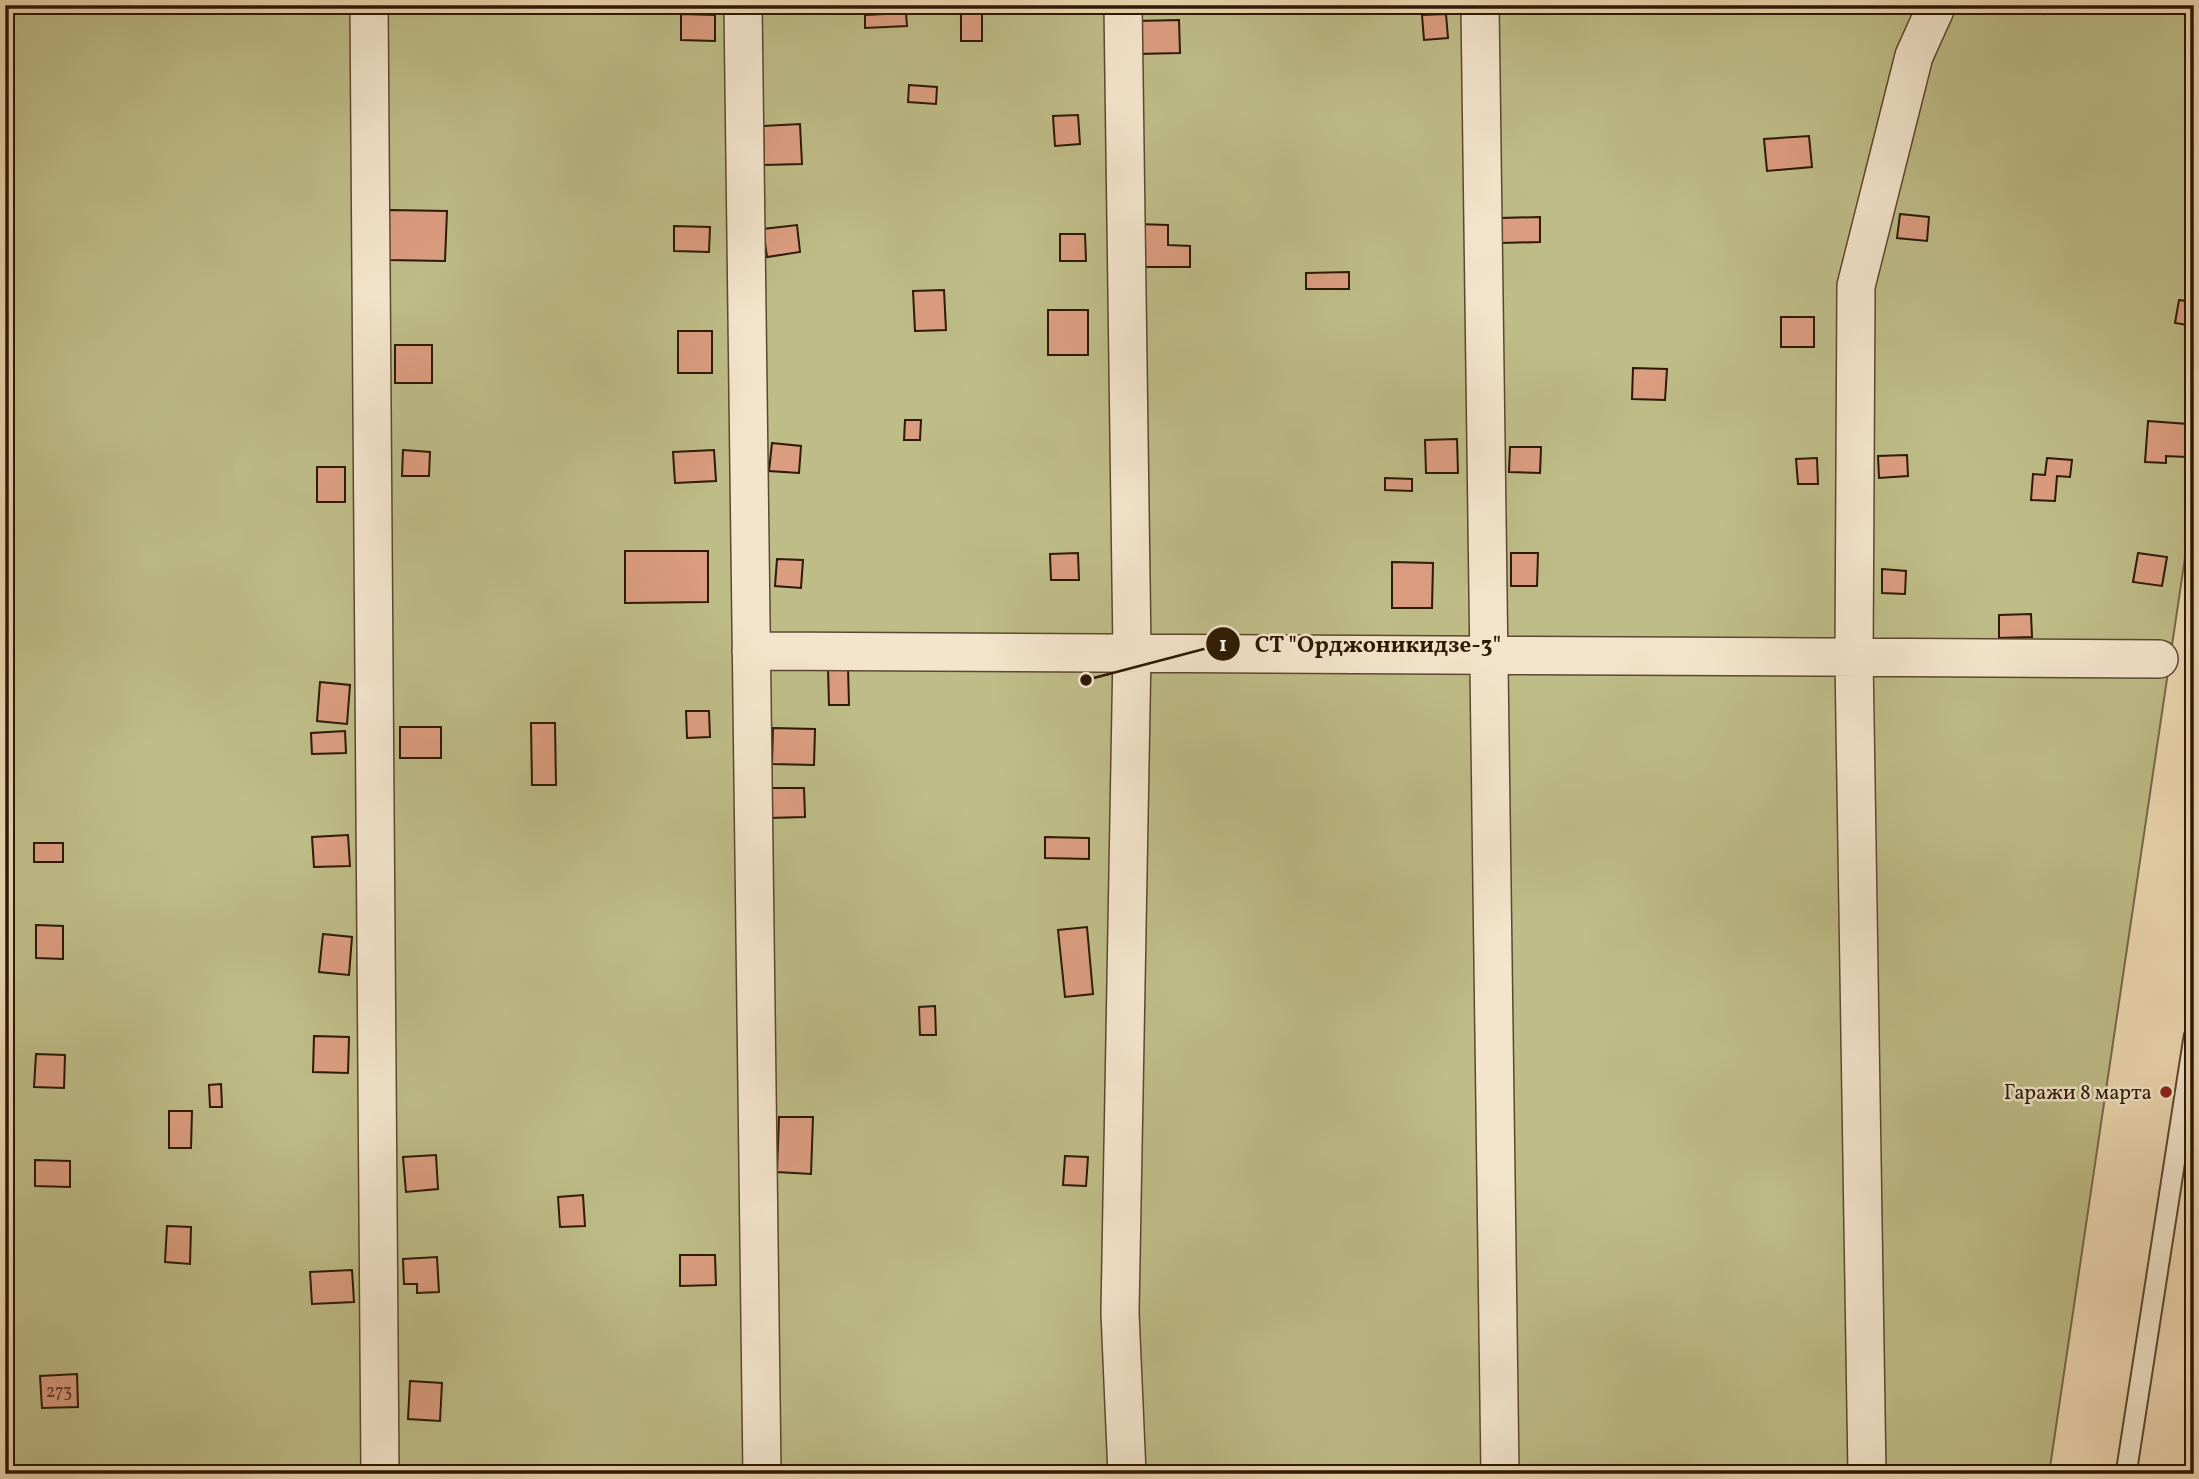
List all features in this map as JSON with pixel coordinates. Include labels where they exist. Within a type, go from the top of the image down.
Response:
[{"type":"street","points":[[369,5],[380,1474]]},
{"type":"street","points":[[743,5],[762,1474]]},
{"type":"street","points":[[1123,5],[1132,652],[1120,1313],[1127,1474]]},
{"type":"street","points":[[1480,5],[1491,654],[1500,1474]]},
{"type":"street","points":[[1867,1474],[1854,658],[1856,286],[1914,56],[1937,5]]},
{"type":"street","points":[[751,651],[2159,659]]},
{"type":"lane","points":[[2126,1474],[2194,1037]]},
{"type":"shaded area","points":[[5,5],[2194,5],[2194,497],[2049,1474],[5,1474]]},
{"type":"building","points":[[961,5],[982,5],[982,41],[961,41]]},
{"type":"building","points":[[2003,5],[2045,5],[2043,14]]},
{"type":"building","points":[[906,13],[907,26],[865,28],[865,15]]},
{"type":"building","points":[[681,14],[715,15],[715,41],[681,40]]},
{"type":"building","points":[[1446,14],[1448,38],[1424,40],[1422,15]]},
{"type":"building","points":[[1179,20],[1180,53],[1137,54],[1136,21]]},
{"type":"building","points":[[909,85],[937,87],[936,104],[908,102]]},
{"type":"building","points":[[1078,115],[1080,144],[1055,146],[1053,116]]},
{"type":"building","points":[[800,124],[802,164],[764,165],[763,126]]},
{"type":"building","points":[[1809,136],[1812,167],[1767,171],[1764,139]]},
{"type":"building","points":[[389,210],[447,211],[445,261],[388,260]]},
{"type":"building","points":[[1900,214],[1929,217],[1927,241],[1897,238]]},
{"type":"building","points":[[1540,217],[1540,242],[1501,243],[1500,218]]},
{"type":"building","points":[[1136,224],[1168,225],[1168,245],[1190,246],[1190,267],[1136,267]]},
{"type":"building","points":[[797,225],[800,252],[767,257],[763,229]]},
{"type":"building","points":[[674,226],[710,227],[709,252],[674,251]]},
{"type":"building","points":[[1060,234],[1085,234],[1086,261],[1060,261]]},
{"type":"building","points":[[1349,272],[1349,289],[1306,289],[1306,273]]},
{"type":"building","points":[[944,290],[946,330],[915,331],[913,291]]},
{"type":"building","points":[[2179,300],[2194,302],[2194,326],[2175,323]]},
{"type":"building","points":[[1048,310],[1088,310],[1088,355],[1048,355]]},
{"type":"building","points":[[1781,317],[1814,317],[1814,347],[1781,347]]},
{"type":"building","points":[[678,331],[712,331],[712,373],[678,373]]},
{"type":"building","points":[[395,345],[432,345],[432,383],[395,383]]},
{"type":"building","points":[[1633,368],[1667,369],[1665,400],[1632,399]]},
{"type":"building","points":[[905,420],[921,420],[920,440],[904,440]]},
{"type":"building","points":[[2148,421],[2188,424],[2186,457],[2166,456],[2166,463],[2145,462]]},
{"type":"building","points":[[1457,439],[1458,473],[1426,473],[1425,440]]},
{"type":"building","points":[[772,443],[801,446],[799,473],[769,471]]},
{"type":"building","points":[[1510,447],[1541,447],[1540,473],[1509,472]]},
{"type":"building","points":[[403,450],[430,452],[429,476],[402,476]]},
{"type":"building","points":[[714,450],[716,481],[675,483],[673,452]]},
{"type":"building","points":[[1907,455],[1908,476],[1879,478],[1878,456]]},
{"type":"building","points":[[1817,458],[1818,484],[1798,484],[1796,459]]},
{"type":"building","points":[[2047,458],[2072,460],[2070,477],[2057,476],[2055,501],[2031,500],[2033,474],[2045,475]]},
{"type":"building","points":[[317,467],[345,467],[345,502],[317,502]]},
{"type":"building","points":[[1385,478],[1412,479],[1412,491],[1385,490]]},
{"type":"building","points":[[625,551],[708,551],[708,602],[625,603]]},
{"type":"building","points":[[1078,553],[1079,580],[1051,580],[1050,554]]},
{"type":"building","points":[[1511,553],[1538,553],[1537,586],[1511,586]]},
{"type":"building","points":[[2138,553],[2167,557],[2162,586],[2133,582]]},
{"type":"building","points":[[777,559],[803,560],[801,588],[775,586]]},
{"type":"building","points":[[1392,562],[1433,563],[1432,608],[1392,608]]},
{"type":"building","points":[[1882,569],[1906,571],[1905,594],[1882,593]]},
{"type":"building","points":[[2031,614],[2032,637],[1999,638],[1999,615]]},
{"type":"building","points":[[828,667],[848,667],[849,705],[829,705]]},
{"type":"building","points":[[320,682],[350,685],[347,724],[317,721]]},
{"type":"building","points":[[686,711],[709,711],[710,737],[687,738]]},
{"type":"building","points":[[531,723],[555,723],[556,785],[532,785]]},
{"type":"building","points":[[400,727],[441,727],[441,758],[400,758]]},
{"type":"building","points":[[773,728],[815,729],[814,765],[772,764]]},
{"type":"building","points":[[345,731],[346,753],[312,754],[311,733]]},
{"type":"building","points":[[768,788],[804,788],[805,817],[768,818]]},
{"type":"building","points":[[348,835],[350,866],[314,867],[312,837]]},
{"type":"building","points":[[1045,837],[1089,838],[1089,859],[1045,858]]},
{"type":"building","points":[[34,843],[63,843],[63,862],[34,862]]},
{"type":"building","points":[[36,925],[63,926],[63,959],[36,958]]},
{"type":"building","points":[[1087,927],[1093,994],[1065,997],[1058,930]]},
{"type":"building","points":[[323,934],[352,937],[349,975],[319,972]]},
{"type":"building","points":[[935,1006],[936,1035],[920,1035],[919,1007]]},
{"type":"building","points":[[314,1036],[349,1037],[348,1073],[313,1072]]},
{"type":"building","points":[[36,1054],[65,1055],[64,1088],[34,1087]]},
{"type":"building","points":[[221,1084],[222,1107],[210,1107],[209,1085]]},
{"type":"building","points":[[169,1111],[192,1111],[191,1148],[169,1148]]},
{"type":"building","points":[[779,1117],[813,1117],[811,1174],[777,1172]]},
{"type":"building","points":[[436,1155],[438,1189],[406,1192],[403,1157]]},
{"type":"building","points":[[1065,1156],[1088,1157],[1086,1186],[1063,1185]]},
{"type":"building","points":[[35,1160],[70,1161],[70,1187],[35,1186]]},
{"type":"building","points":[[583,1195],[585,1226],[560,1227],[558,1197]]},
{"type":"building","points":[[167,1226],[191,1227],[190,1264],[165,1262]]},
{"type":"building","points":[[680,1255],[715,1255],[716,1285],[680,1286]]},
{"type":"building","points":[[437,1257],[439,1292],[417,1293],[417,1284],[404,1284],[403,1259]]},
{"type":"building","points":[[352,1270],[354,1302],[312,1304],[310,1272]]},
{"type":"building","points":[[77,1374],[78,1407],[42,1408],[40,1376]]},
{"type":"building","points":[[410,1381],[442,1383],[440,1421],[408,1419]]},
{"type":"building","points":[[405,1470],[440,1471],[440,1474],[405,1474]]},
{"type":"place","name":"СТ \"Орджоникидзе-3\"","points":[[1086,680]]},
{"type":"place","name":"Гаражи 8 марта","points":[[2166,1092]]}]
